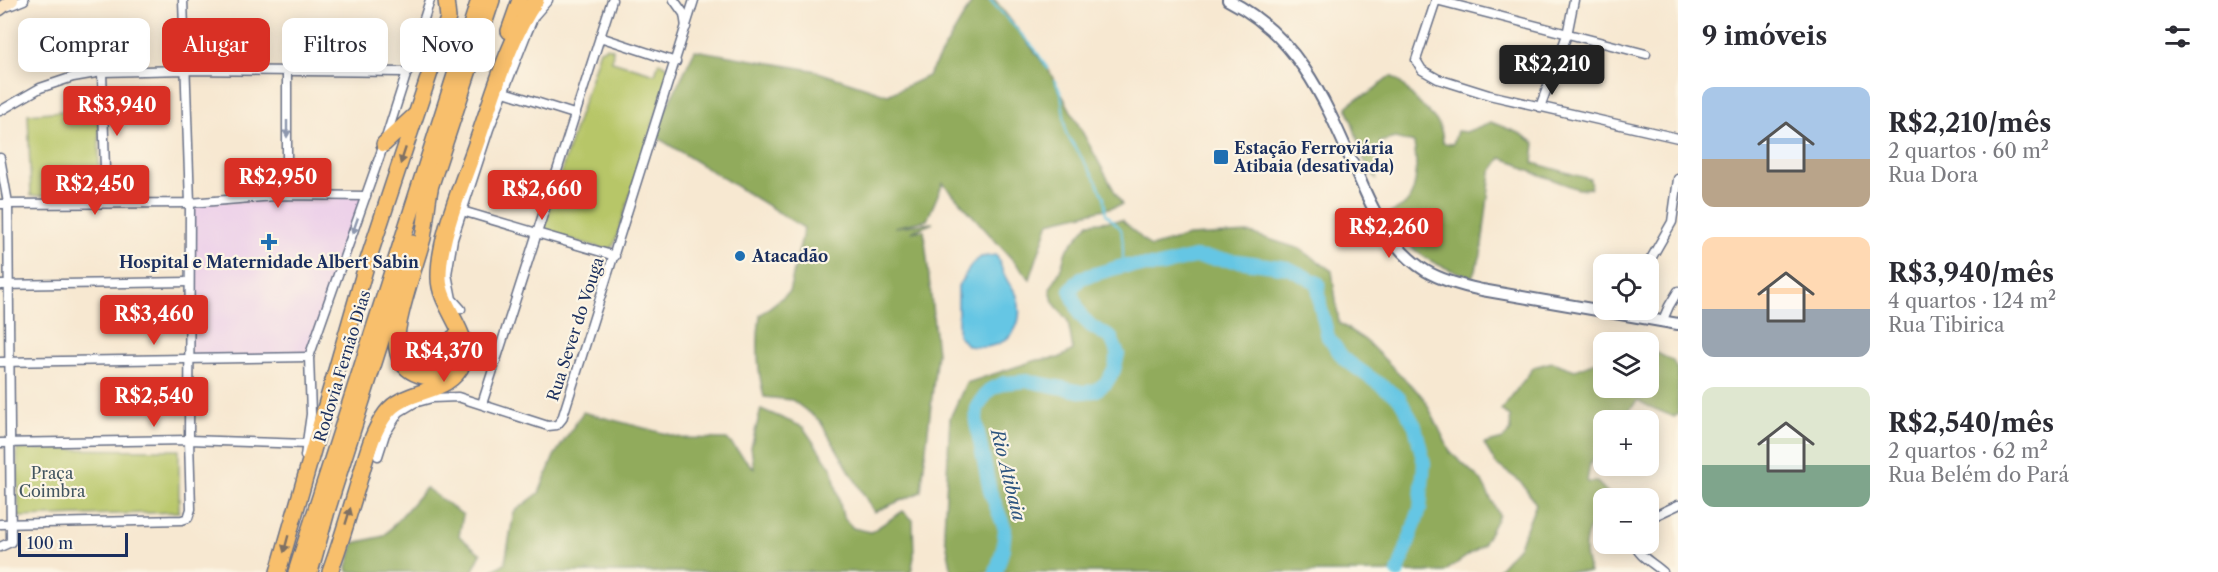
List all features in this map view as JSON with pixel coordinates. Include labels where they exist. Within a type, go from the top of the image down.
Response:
[{"type":"highway","points":[[278,572],[366,266],[448,18],[446,0]]},
{"type":"highway","name":"Rodovia Fernão Dias","points":[[296,572],[479,0]]},
{"type":"highway","name":"Rodovia Fernão Dias","points":[[310,572],[327,511],[492,0]]},
{"type":"highway","points":[[430,189],[423,236],[396,337],[399,357],[405,367],[419,375],[429,377],[438,376],[446,371],[454,356],[453,335],[434,298],[431,280],[440,227],[497,58],[520,0]]},
{"type":"highway","points":[[330,572],[378,425],[387,411],[400,401],[420,392],[443,386],[456,374],[463,363],[465,351],[462,336],[442,297],[438,279],[440,260],[454,208],[506,61],[522,24],[536,0]]},
{"type":"highway","points":[[384,144],[416,114]]},
{"type":"main road","points":[[0,9],[12,0]]},
{"type":"street","points":[[0,9],[24,0]]},
{"type":"street","points":[[183,0],[184,18]]},
{"type":"street","points":[[424,18],[430,0]]},
{"type":"street","points":[[461,309],[452,299],[447,274],[453,239],[489,129],[534,16],[548,0]]},
{"type":"street","points":[[378,456],[391,421],[399,412],[414,403],[447,396],[482,404],[612,0]]},
{"type":"street","points":[[674,0],[684,14],[686,31]]},
{"type":"street","name":"Rua Sever do Vouga","points":[[482,404],[548,426],[557,425],[562,418],[676,63],[694,0]]},
{"type":"street","points":[[1228,0],[1254,16],[1274,33],[1312,77],[1375,213],[1389,238],[1404,255],[1426,271],[1454,283],[1593,308]]},
{"type":"street","points":[[1646,54],[1436,0],[1416,60],[1418,66],[1438,79],[1460,86],[1540,107],[1678,138]]},
{"type":"street","points":[[1540,107],[1566,35],[1575,0]]},
{"type":"street","points":[[600,37],[676,63]]},
{"type":"street","points":[[0,111],[40,88],[73,76],[102,72],[106,203]]},
{"type":"street","points":[[0,524],[182,520],[188,518],[191,509],[190,203],[185,72]]},
{"type":"street","points":[[287,72],[287,195]]},
{"type":"street","points":[[292,521],[311,414],[309,357],[408,72]]},
{"type":"street","points":[[504,92],[574,114]]},
{"type":"street","points":[[0,158],[4,203],[4,285],[10,362],[12,542],[0,547]]},
{"type":"street","points":[[1655,254],[1675,223],[1678,179]]},
{"type":"street","points":[[4,203],[190,203],[287,195],[366,195]]},
{"type":"street","points":[[462,211],[615,256]]},
{"type":"street","points":[[4,285],[189,282]]},
{"type":"street","points":[[1662,322],[1678,291]]},
{"type":"street","points":[[1653,320],[1678,324]]},
{"type":"street","points":[[0,363],[309,357]]},
{"type":"street","points":[[0,443],[189,440],[307,444]]},
{"type":"street","points":[[1659,514],[1678,505]]},
{"type":"street","points":[[1640,554],[1663,572]]},
{"type":"shaded area","name":"Hospital e Maternidade Albert Sabin","points":[[366,196],[309,357],[190,358],[190,203]]},
{"type":"green space","points":[[973,0],[995,0],[1048,69],[1122,205],[1049,222],[1030,279],[943,183],[927,220],[894,227],[933,223],[911,232],[924,230],[937,353],[921,492],[874,512],[820,421],[792,400],[764,397],[758,356],[760,315],[789,292],[804,228],[653,135],[695,50],[812,70],[888,95],[928,76]]},
{"type":"green space","points":[[607,47],[613,49],[612,61],[655,74],[659,62],[667,66],[669,74],[614,245],[608,250],[549,233],[544,225],[600,50]]},
{"type":"green space","points":[[1391,76],[1433,116],[1440,128],[1443,143],[1453,144],[1457,131],[1466,132],[1491,122],[1521,134],[1535,143],[1533,163],[1590,179],[1591,188],[1578,189],[1501,158],[1491,172],[1481,255],[1472,277],[1432,262],[1404,239],[1386,215],[1403,206],[1412,194],[1416,177],[1414,143],[1395,138],[1380,142],[1376,179],[1364,160],[1347,107]]},
{"type":"green space","points":[[99,108],[99,194],[31,196],[28,114]]},
{"type":"green space","points":[[1122,220],[1151,247],[1188,236],[1250,233],[1300,249],[1332,271],[1339,323],[1365,340],[1424,398],[1451,453],[1481,480],[1499,515],[1483,545],[1444,572],[952,572],[944,531],[950,418],[966,383],[1037,360],[1059,358],[1073,350],[1068,321],[1053,302],[1050,289],[1060,271],[1066,251],[1089,223]]},
{"type":"green space","points":[[1659,354],[1673,361],[1678,371],[1678,414],[1674,417],[1638,400],[1629,410],[1593,410],[1593,459],[1587,482],[1597,482],[1603,488],[1593,488],[1593,522],[1587,536],[1585,554],[1590,572],[1496,572],[1519,546],[1536,504],[1521,482],[1496,464],[1484,444],[1503,439],[1511,431],[1510,417],[1501,410],[1534,367],[1552,362],[1575,370],[1593,363],[1593,398],[1659,398]]},
{"type":"green space","points":[[761,409],[803,427],[832,469],[843,517],[853,528],[871,532],[903,511],[913,520],[914,557],[911,572],[490,572],[505,563],[514,512],[539,493],[554,456],[583,412],[682,438],[727,439],[754,469],[751,447]]},
{"type":"green space","name":"Praça Coimbra","points":[[17,449],[179,450],[179,512],[19,517]]},
{"type":"green space","points":[[426,488],[463,515],[459,536],[481,554],[472,572],[348,572],[347,567],[354,543],[384,536]]},
{"type":"water","points":[[996,255],[1005,277],[1017,296],[1019,313],[1016,327],[1007,339],[1000,343],[986,347],[968,346],[958,335],[958,286],[972,264],[981,257]]},
{"type":"waterway","points":[[990,0],[1035,49],[1048,69]]},
{"type":"waterway","points":[[1054,80],[1061,92],[1066,133],[1097,182],[1104,197],[1106,214],[1121,229],[1123,266]]},
{"type":"waterway","name":"Rio Atibaia","points":[[996,572],[1003,549],[1005,529],[990,491],[976,423],[977,408],[989,390],[1004,383],[1028,381],[1083,392],[1095,391],[1106,383],[1114,370],[1118,354],[1111,338],[1091,326],[1081,316],[1070,290],[1081,278],[1123,266],[1159,266],[1194,257],[1288,268],[1318,283],[1320,305],[1328,337],[1344,359],[1399,398],[1415,426],[1424,463],[1420,509],[1398,572]]},
{"type":"place","name":"Estação Ferroviária Atibaia (desativada)","points":[[1221,157]]},
{"type":"place","name":"Hospital e Maternidade Albert Sabin","points":[[269,242]]},
{"type":"place","name":"Atacadão","points":[[740,256]]}]
